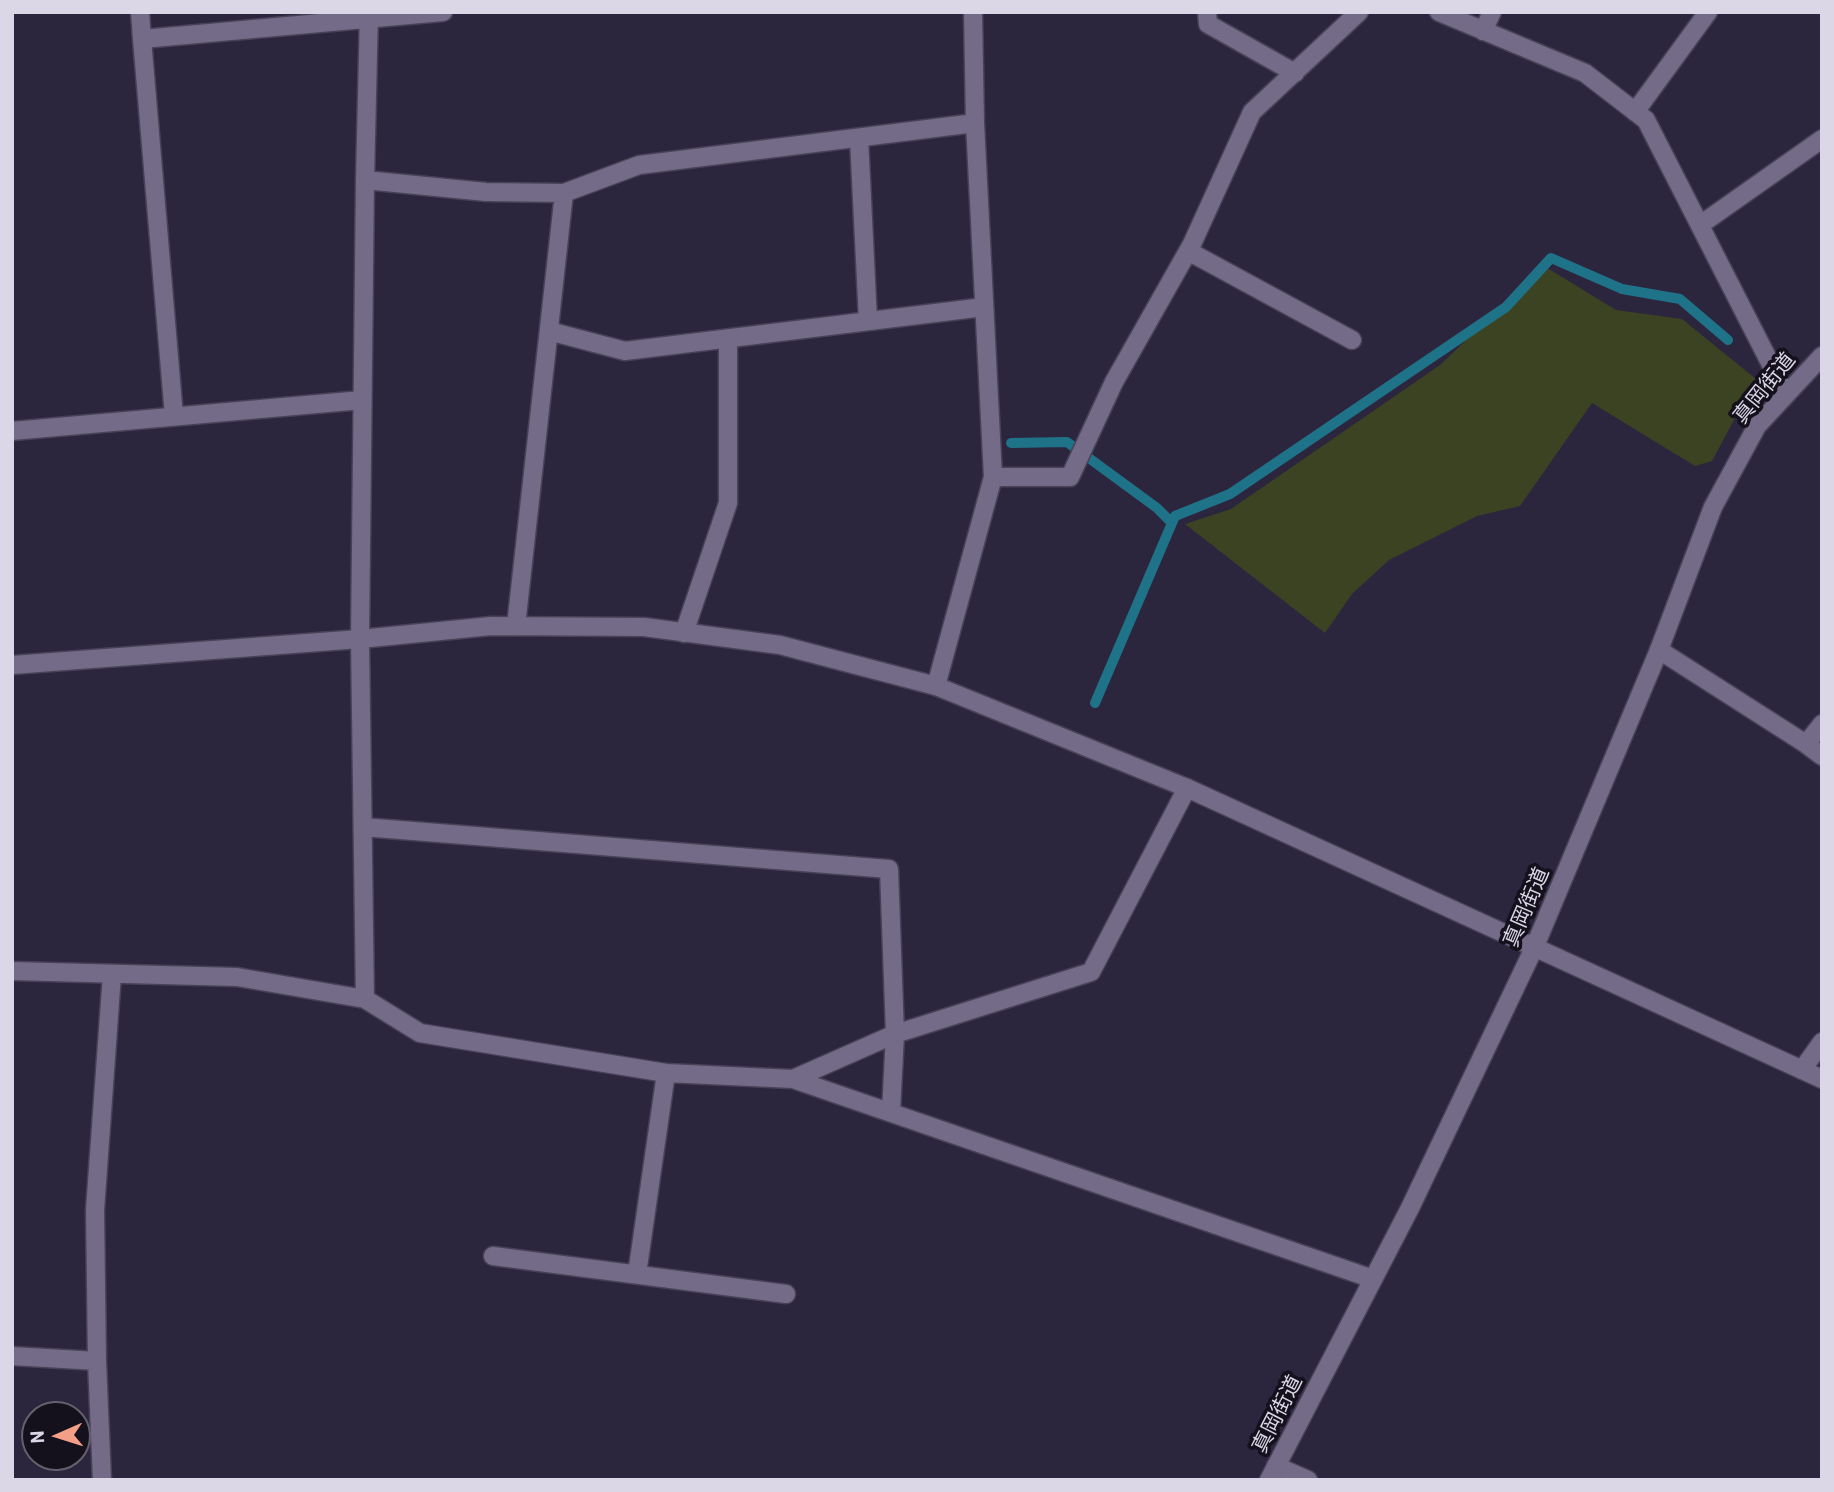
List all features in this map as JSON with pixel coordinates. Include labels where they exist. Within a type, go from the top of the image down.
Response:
[{"type":"street","points":[[140,12],[174,416]]},
{"type":"street","points":[[142,39],[369,15],[443,12]]},
{"type":"street","points":[[936,687],[993,478],[972,12]]},
{"type":"street","points":[[1207,12],[1208,24],[1294,73]]},
{"type":"street","points":[[993,478],[1070,477],[1114,382],[1188,251],[1252,112],[1359,12]]},
{"type":"street","points":[[1439,12],[1585,72],[1646,120],[1786,394]]},
{"type":"street","points":[[1483,31],[1492,12]]},
{"type":"street","points":[[1635,112],[1708,12]]},
{"type":"street","points":[[365,999],[360,639],[369,15]]},
{"type":"street","points":[[365,180],[486,192],[564,193],[639,165],[975,123]]},
{"type":"street","points":[[859,138],[868,321]]},
{"type":"street","points":[[1700,225],[1822,139]]},
{"type":"street","points":[[516,626],[564,193]]},
{"type":"street","points":[[1188,251],[1352,340]]},
{"type":"street","points":[[550,331],[625,351],[984,307]]},
{"type":"street","points":[[684,633],[728,503],[728,339]]},
{"type":"street","name":"真岡街道","points":[[1272,1473],[1410,1208],[1535,946],[1659,650],[1713,507],[1757,426],[1819,362]]},
{"type":"street","points":[[12,431],[362,400]]},
{"type":"street","points":[[12,665],[360,639],[491,626],[644,627],[780,645],[936,687],[1187,788],[1822,1079]]},
{"type":"street","points":[[1659,650],[1822,756]]},
{"type":"street","points":[[1806,744],[1822,724]]},
{"type":"street","points":[[793,1079],[895,1034],[1091,972],[1187,788]]},
{"type":"street","points":[[363,827],[889,869],[895,1034],[891,1112]]},
{"type":"street","points":[[12,971],[237,977],[365,999],[420,1033],[666,1073],[793,1079],[1373,1279]]},
{"type":"street","points":[[102,1480],[95,1210],[112,974]]},
{"type":"street","points":[[1802,1070],[1822,1042]]},
{"type":"street","points":[[636,1274],[666,1073]]},
{"type":"street","points":[[493,1256],[786,1294]]},
{"type":"street","points":[[12,1356],[97,1361]]},
{"type":"street","points":[[1272,1473],[1308,1480]]},
{"type":"green space","points":[[1544,266],[1616,310],[1682,319],[1756,379],[1712,461],[1695,466],[1592,403],[1520,506],[1477,516],[1389,560],[1352,594],[1325,633],[1185,524],[1231,509],[1440,365]]},
{"type":"waterway","points":[[1095,703],[1175,516],[1230,494],[1506,307],[1551,258],[1622,289],[1680,299],[1728,340]]},
{"type":"waterway","points":[[1011,443],[1067,442],[1157,508],[1172,523]]}]
